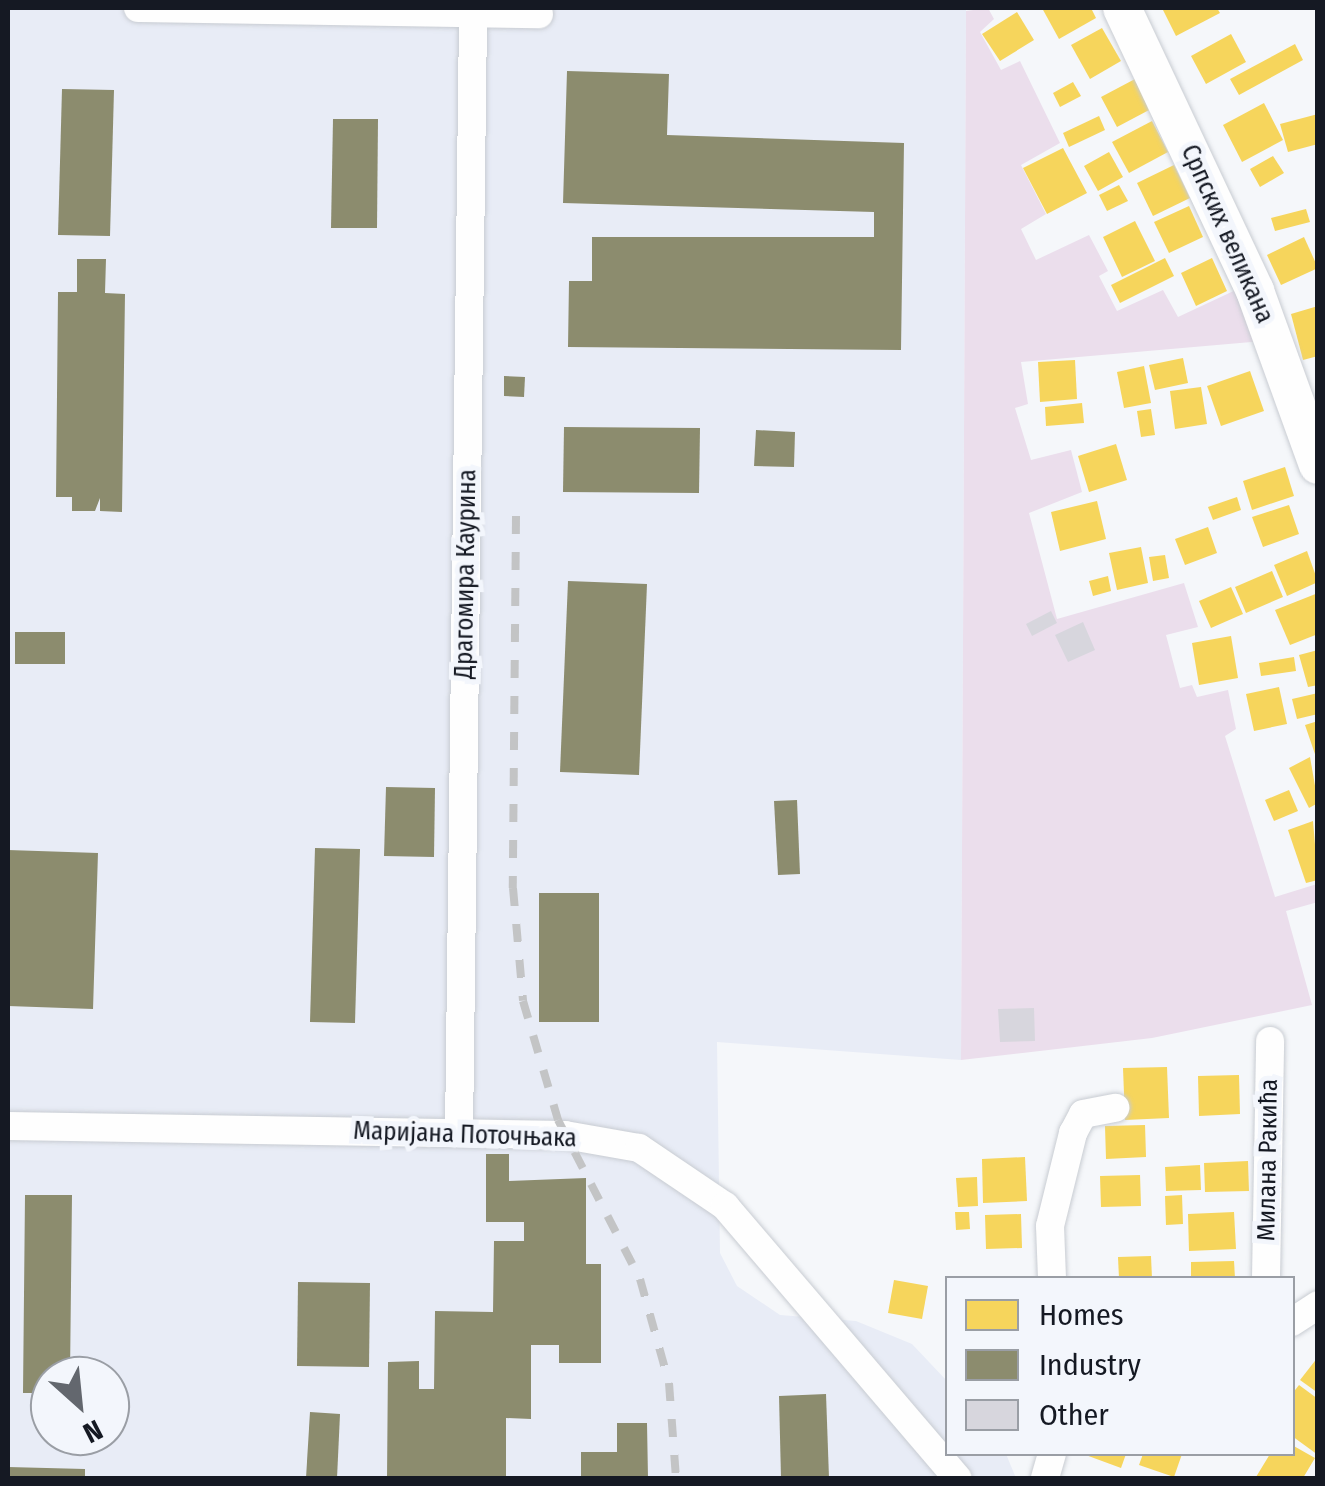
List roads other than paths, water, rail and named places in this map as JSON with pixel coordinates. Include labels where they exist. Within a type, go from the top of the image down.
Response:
[{"type":"main road","name":"Српских великана","points":[[1122,8],[1254,291],[1318,465]]},
{"type":"street","points":[[138,8],[472,16],[539,14]]},
{"type":"street","name":"Драгомира Каурина","points":[[459,1133],[472,16]]},
{"type":"street","name":"Милана Ракића","points":[[1266,1276],[1270,1041]]},
{"type":"street","points":[[1052,1276],[1050,1226],[1073,1133],[1084,1114],[1116,1108]]},
{"type":"street","name":"Маријана Поточњака","points":[[8,1126],[565,1134],[639,1148],[678,1169],[725,1206],[957,1478]]},
{"type":"street","points":[[1295,1320],[1318,1305]]},
{"type":"railway","points":[[516,516],[513,888],[523,1001],[558,1120],[640,1279],[669,1383],[676,1478]]}]
